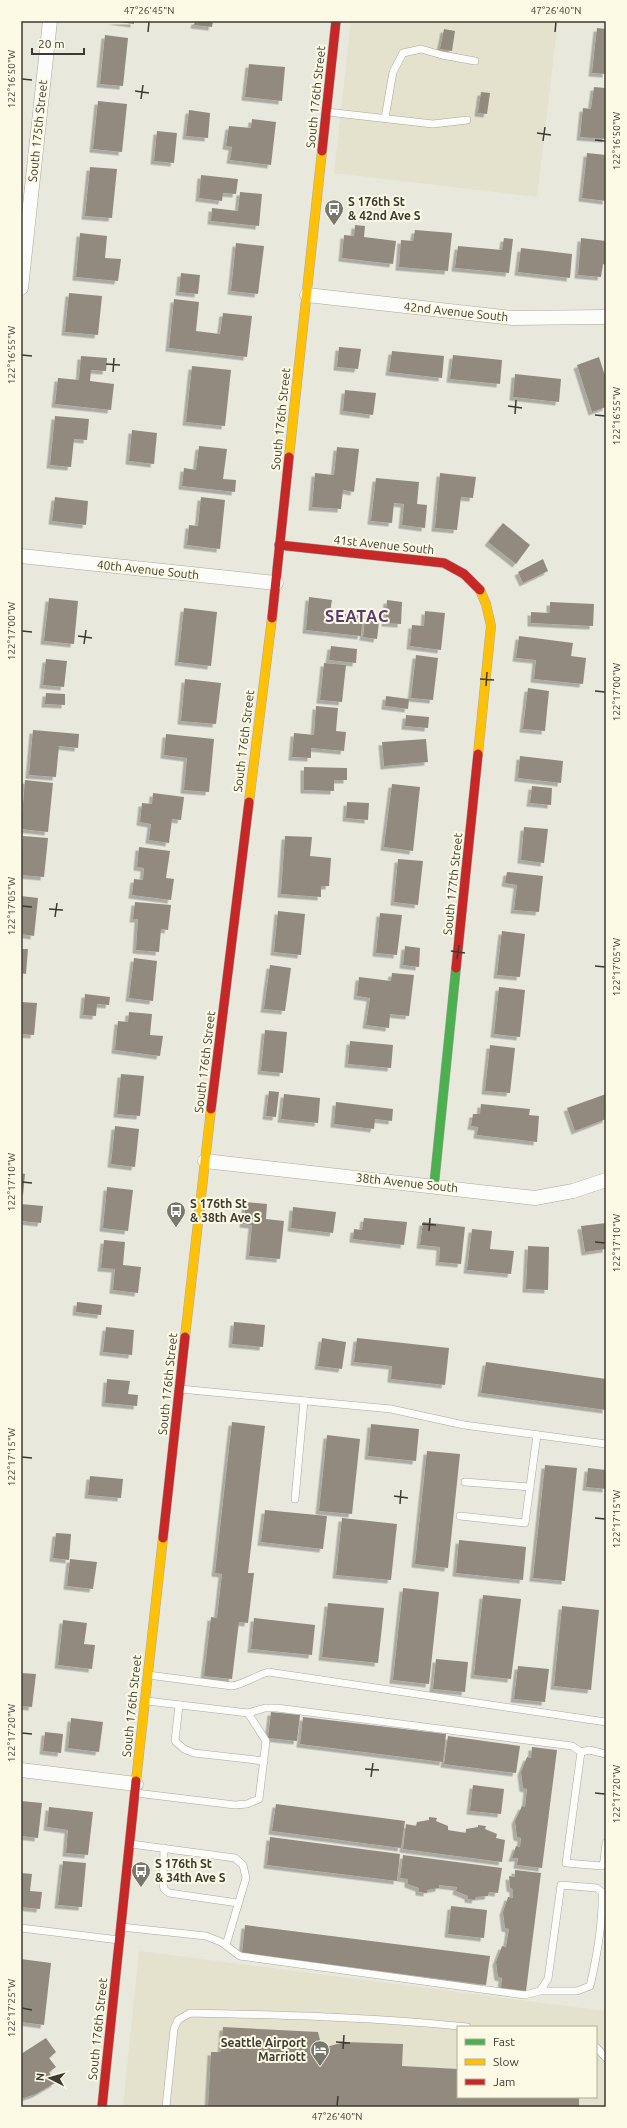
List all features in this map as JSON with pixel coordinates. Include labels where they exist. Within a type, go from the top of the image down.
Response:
[{"type":"street","name":"South 175th Street","points":[[21,288],[27,179],[50,21]]},
{"type":"street","name":"South 176th Street","points":[[102,2107],[144,1701],[205,1161],[276,583],[336,21]]},
{"type":"street","name":"42nd Avenue South","points":[[307,295],[512,318],[606,317]]},
{"type":"street","name":"41st Avenue South","points":[[279,545],[444,564],[462,572],[479,588]]},
{"type":"street","name":"40th Avenue South","points":[[21,556],[276,583]]},
{"type":"street","name":"South 177th Street","points":[[434,1186],[491,626],[489,606],[479,588]]},
{"type":"street","name":"38th Avenue South","points":[[205,1161],[536,1198],[573,1191],[606,1180]]},
{"type":"street","points":[[21,1770],[135,1788]]},
{"type":"lane","points":[[385,118],[393,72],[403,53],[421,49],[442,55],[475,61]]},
{"type":"lane","points":[[327,112],[433,124],[467,120]]},
{"type":"lane","points":[[180,1388],[391,1409],[464,1425],[606,1444]]},
{"type":"lane","points":[[295,1499],[304,1401]]},
{"type":"lane","points":[[460,1516],[525,1523],[537,1435]]},
{"type":"lane","points":[[465,1482],[530,1488]]},
{"type":"lane","points":[[147,1675],[232,1686],[244,1684],[254,1677],[268,1672],[606,1722]]},
{"type":"lane","points":[[144,1701],[248,1713],[265,1708],[278,1708],[572,1746],[581,1752],[589,1750],[606,1754]]},
{"type":"lane","points":[[178,1705],[175,1741],[184,1749],[194,1753],[264,1761]]},
{"type":"lane","points":[[135,1788],[235,1805],[247,1804],[259,1799],[266,1741],[248,1713]]},
{"type":"lane","points":[[581,1752],[566,1863],[602,1866],[606,1843]]},
{"type":"lane","points":[[130,1844],[235,1858],[240,1861],[246,1870],[246,1878],[226,1945]]},
{"type":"lane","points":[[164,1848],[163,1884],[164,1889],[168,1892],[238,1903]]},
{"type":"lane","points":[[121,1927],[215,1938],[240,1956],[525,1995],[540,1991],[577,1991],[590,1986],[594,1969],[602,1904],[602,1892],[597,1888],[561,1885],[548,1979],[540,1991]]},
{"type":"lane","points":[[21,1928],[119,1940]]},
{"type":"lane","points":[[166,2107],[174,2029],[178,2020],[190,2013],[375,2018],[457,2026]]},
{"type":"lane","points":[[597,2048],[606,2058]]},
{"type":"shaded area","points":[[351,21],[558,21],[537,197],[334,173]]},
{"type":"shaded area","points":[[139,1951],[606,2011],[606,2107],[123,2107]]},
{"type":"building","points":[[112,21],[134,21],[134,24]]},
{"type":"building","points":[[195,21],[213,21],[212,27],[194,25]]},
{"type":"building","points":[[597,28],[606,29],[606,74],[592,73]]},
{"type":"building","points":[[444,29],[455,31],[452,51],[440,49]]},
{"type":"building","points":[[105,35],[128,38],[123,86],[100,84]]},
{"type":"building","points":[[249,64],[285,67],[282,101],[245,97]]},
{"type":"building","points":[[594,87],[606,88],[606,139],[580,137],[583,108],[591,109]]},
{"type":"building","points":[[481,92],[490,93],[487,114],[478,113]]},
{"type":"building","points":[[98,101],[127,104],[122,152],[93,149]]},
{"type":"building","points":[[189,110],[210,113],[208,138],[186,136]]},
{"type":"building","points":[[252,119],[276,122],[271,165],[230,160],[232,147],[226,146],[229,126],[251,128]]},
{"type":"building","points":[[157,131],[177,133],[174,163],[154,161]]},
{"type":"building","points":[[587,153],[606,155],[606,201],[582,198]]},
{"type":"building","points":[[90,167],[117,169],[112,218],[85,216]]},
{"type":"building","points":[[201,175],[238,179],[236,194],[223,193],[222,201],[199,198]]},
{"type":"building","points":[[240,192],[262,194],[259,226],[211,221],[212,208],[238,211]]},
{"type":"building","points":[[355,225],[365,226],[364,237],[396,241],[393,264],[342,258],[344,235],[354,236]]},
{"type":"building","points":[[415,230],[452,233],[448,271],[399,267],[401,240],[413,241]]},
{"type":"building","points":[[80,233],[107,236],[105,258],[121,259],[118,281],[76,277]]},
{"type":"building","points":[[504,238],[513,239],[509,273],[455,268],[458,246],[502,250]]},
{"type":"building","points":[[581,238],[606,241],[606,265],[603,264],[601,277],[578,275]]},
{"type":"building","points":[[236,243],[264,246],[258,294],[231,291]]},
{"type":"building","points":[[521,248],[572,254],[570,278],[518,272]]},
{"type":"building","points":[[181,273],[200,275],[198,294],[179,292]]},
{"type":"building","points":[[69,293],[102,296],[98,335],[65,332]]},
{"type":"building","points":[[174,299],[199,302],[196,331],[220,334],[223,313],[252,316],[247,357],[169,348]]},
{"type":"building","points":[[339,347],[361,349],[358,369],[337,367]]},
{"type":"building","points":[[392,351],[444,356],[442,378],[389,372]]},
{"type":"building","points":[[453,355],[502,360],[500,384],[450,379]]},
{"type":"building","points":[[81,356],[107,358],[106,371],[91,370],[90,381],[114,384],[111,410],[55,404],[58,378],[79,380]]},
{"type":"building","points":[[599,357],[606,379],[606,407],[592,412],[577,365]]},
{"type":"building","points":[[192,366],[231,370],[225,426],[186,422]]},
{"type":"building","points":[[515,374],[561,379],[559,402],[513,397]]},
{"type":"building","points":[[345,390],[376,393],[373,415],[343,411]]},
{"type":"building","points":[[55,416],[89,419],[87,440],[74,439],[71,467],[50,465]]},
{"type":"building","points":[[132,430],[157,433],[154,464],[129,461]]},
{"type":"building","points":[[199,446],[227,449],[223,479],[236,480],[235,492],[182,486],[184,468],[196,470]]},
{"type":"building","points":[[337,447],[359,449],[354,492],[343,490],[341,509],[312,507],[315,473],[334,475]]},
{"type":"building","points":[[440,473],[476,477],[473,498],[461,497],[457,530],[435,528]]},
{"type":"building","points":[[376,478],[419,482],[417,504],[427,505],[425,528],[402,525],[404,504],[394,503],[392,523],[371,521]]},
{"type":"building","points":[[55,497],[88,501],[86,525],[52,521]]},
{"type":"building","points":[[201,497],[225,500],[220,549],[187,545],[189,525],[198,526]]},
{"type":"building","points":[[503,523],[530,545],[516,564],[488,542]]},
{"type":"building","points":[[543,559],[548,571],[523,583],[518,572]]},
{"type":"building","points":[[309,597],[332,600],[330,612],[363,616],[361,636],[306,630]]},
{"type":"building","points":[[49,598],[78,601],[74,644],[44,641]]},
{"type":"building","points":[[387,600],[402,602],[401,624],[385,623]]},
{"type":"building","points":[[550,602],[594,604],[593,626],[531,623],[531,612],[550,613]]},
{"type":"building","points":[[184,608],[217,612],[211,666],[178,662]]},
{"type":"building","points":[[425,611],[445,613],[441,650],[410,646],[412,625],[424,626]]},
{"type":"building","points":[[365,619],[379,622],[377,639],[363,637]]},
{"type":"building","points":[[519,636],[573,643],[571,656],[586,658],[583,684],[534,679],[536,660],[516,658]]},
{"type":"building","points":[[331,646],[357,649],[356,663],[329,660]]},
{"type":"building","points":[[416,655],[438,658],[433,700],[411,698]]},
{"type":"building","points":[[46,659],[67,661],[64,687],[43,685]]},
{"type":"building","points":[[324,663],[346,665],[342,702],[320,700]]},
{"type":"building","points":[[185,679],[221,683],[216,724],[181,721]]},
{"type":"building","points":[[528,688],[549,691],[545,731],[523,729]]},
{"type":"building","points":[[46,693],[65,694],[65,705],[45,704]]},
{"type":"building","points":[[386,696],[409,699],[408,709],[385,706]]},
{"type":"building","points":[[316,706],[338,708],[336,731],[346,732],[344,751],[311,748],[311,758],[292,757],[294,733],[314,735]]},
{"type":"building","points":[[406,715],[429,717],[428,728],[405,726]]},
{"type":"building","points":[[33,730],[79,734],[78,748],[59,746],[56,777],[29,775]]},
{"type":"building","points":[[166,734],[214,739],[209,792],[184,790],[187,758],[164,755]]},
{"type":"building","points":[[426,739],[428,762],[384,766],[382,742]]},
{"type":"building","points":[[520,756],[563,761],[561,783],[518,778]]},
{"type":"building","points":[[304,767],[347,768],[347,780],[334,780],[334,791],[304,790]]},
{"type":"building","points":[[25,780],[53,783],[48,832],[21,829]]},
{"type":"building","points":[[392,784],[420,787],[413,851],[384,847]]},
{"type":"building","points":[[532,786],[552,788],[551,805],[530,803]]},
{"type":"building","points":[[153,793],[184,797],[181,820],[172,819],[169,843],[149,840],[151,824],[140,822],[142,803],[152,804]]},
{"type":"building","points":[[347,802],[369,803],[368,820],[346,818]]},
{"type":"building","points":[[524,827],[548,829],[544,863],[521,860]]},
{"type":"building","points":[[23,836],[48,838],[44,877],[21,875]]},
{"type":"building","points":[[285,836],[312,837],[310,856],[331,858],[329,886],[321,886],[321,897],[281,894]]},
{"type":"building","points":[[139,847],[170,851],[166,878],[174,879],[171,900],[132,895],[134,879],[143,880],[144,868],[137,867]]},
{"type":"building","points":[[398,859],[423,861],[418,905],[394,902]]},
{"type":"building","points":[[507,872],[543,876],[539,912],[514,910],[517,885],[505,883]]},
{"type":"building","points":[[21,896],[38,898],[34,936],[21,934]]},
{"type":"building","points":[[135,902],[171,905],[168,930],[161,929],[159,952],[136,950],[138,919],[133,919]]},
{"type":"building","points":[[278,911],[305,914],[301,955],[274,952]]},
{"type":"building","points":[[380,913],[402,915],[397,955],[376,953]]},
{"type":"building","points":[[502,931],[525,934],[520,977],[497,975]]},
{"type":"building","points":[[405,946],[420,948],[419,967],[403,965]]},
{"type":"building","points":[[21,949],[28,949],[26,974],[21,973]]},
{"type":"building","points":[[134,958],[157,961],[153,1001],[129,998]]},
{"type":"building","points":[[270,965],[291,968],[285,1011],[264,1009]]},
{"type":"building","points":[[392,973],[414,975],[409,1016],[390,1014],[389,1028],[366,1025],[370,998],[357,996],[359,977],[391,981]]},
{"type":"building","points":[[499,987],[525,990],[520,1037],[494,1034]]},
{"type":"building","points":[[85,994],[110,997],[109,1005],[97,1004],[96,1016],[83,1015]]},
{"type":"building","points":[[21,1002],[37,1003],[34,1035],[21,1034]]},
{"type":"building","points":[[129,1012],[152,1014],[150,1035],[163,1036],[160,1056],[115,1050],[118,1021],[128,1022]]},
{"type":"building","points":[[265,1030],[287,1032],[283,1073],[261,1071]]},
{"type":"building","points":[[350,1041],[393,1045],[391,1068],[348,1064]]},
{"type":"building","points":[[490,1045],[515,1048],[510,1093],[485,1091]]},
{"type":"building","points":[[121,1074],[144,1076],[140,1116],[117,1114]]},
{"type":"building","points":[[269,1091],[279,1092],[276,1117],[266,1116]]},
{"type":"building","points":[[284,1094],[320,1098],[318,1123],[281,1119]]},
{"type":"building","points":[[606,1094],[606,1119],[575,1131],[567,1108]]},
{"type":"building","points":[[336,1102],[393,1109],[392,1121],[375,1119],[374,1129],[334,1124]]},
{"type":"building","points":[[481,1104],[530,1109],[529,1115],[539,1116],[537,1142],[477,1135],[478,1127],[471,1126],[473,1114],[480,1114]]},
{"type":"building","points":[[115,1126],[139,1129],[135,1167],[111,1164]]},
{"type":"building","points":[[21,1173],[25,1174],[23,1195],[21,1194]]},
{"type":"building","points":[[107,1187],[133,1190],[128,1231],[103,1228]]},
{"type":"building","points":[[246,1202],[267,1204],[266,1219],[284,1221],[280,1259],[249,1256],[252,1225],[243,1224]]},
{"type":"building","points":[[21,1204],[43,1206],[41,1223],[21,1221]]},
{"type":"building","points":[[293,1207],[336,1212],[333,1233],[291,1228]]},
{"type":"building","points":[[364,1218],[407,1222],[404,1245],[353,1239],[354,1229],[362,1230]]},
{"type":"building","points":[[423,1222],[465,1227],[461,1264],[439,1262],[440,1247],[420,1245]]},
{"type":"building","points":[[606,1223],[606,1249],[585,1252],[581,1226]]},
{"type":"building","points":[[472,1229],[492,1231],[490,1249],[514,1251],[511,1274],[467,1270]]},
{"type":"building","points":[[104,1240],[125,1242],[123,1265],[141,1267],[138,1293],[113,1290],[115,1269],[101,1268]]},
{"type":"building","points":[[528,1246],[549,1247],[548,1290],[526,1289]]},
{"type":"building","points":[[77,1302],[102,1305],[101,1315],[76,1312]]},
{"type":"building","points":[[234,1322],[265,1325],[263,1347],[232,1344]]},
{"type":"building","points":[[106,1327],[134,1330],[132,1355],[103,1352]]},
{"type":"building","points":[[322,1338],[346,1342],[342,1369],[318,1366]]},
{"type":"building","points":[[357,1338],[449,1348],[445,1385],[391,1379],[392,1366],[354,1362]]},
{"type":"building","points":[[486,1362],[606,1379],[606,1410],[481,1393]]},
{"type":"building","points":[[107,1379],[130,1381],[128,1394],[138,1395],[137,1406],[105,1403]]},
{"type":"building","points":[[232,1422],[265,1426],[248,1573],[254,1573],[248,1623],[239,1622],[232,1679],[204,1676],[211,1617],[217,1618],[222,1574],[215,1573]]},
{"type":"building","points":[[371,1424],[419,1429],[416,1461],[368,1456]]},
{"type":"building","points":[[327,1435],[360,1439],[352,1514],[319,1511]]},
{"type":"building","points":[[427,1451],[460,1454],[448,1568],[415,1564]]},
{"type":"building","points":[[545,1465],[577,1468],[565,1581],[533,1578]]},
{"type":"building","points":[[588,1468],[606,1470],[606,1489],[586,1487]]},
{"type":"building","points":[[90,1476],[123,1479],[121,1498],[88,1495]]},
{"type":"building","points":[[265,1510],[327,1516],[323,1549],[261,1542]]},
{"type":"building","points":[[342,1518],[397,1524],[391,1580],[336,1575]]},
{"type":"building","points":[[56,1533],[71,1534],[69,1560],[53,1558]]},
{"type":"building","points":[[459,1540],[526,1547],[523,1580],[456,1573]]},
{"type":"building","points":[[70,1559],[97,1562],[93,1589],[67,1586]]},
{"type":"building","points":[[403,1588],[439,1592],[429,1684],[393,1680]]},
{"type":"building","points":[[483,1595],[521,1599],[511,1679],[474,1675]]},
{"type":"building","points":[[328,1603],[384,1608],[378,1663],[322,1657]]},
{"type":"building","points":[[562,1606],[599,1610],[591,1690],[554,1686]]},
{"type":"building","points":[[254,1618],[315,1625],[312,1655],[251,1649]]},
{"type":"building","points":[[63,1620],[87,1623],[84,1644],[95,1645],[92,1669],[58,1665]]},
{"type":"building","points":[[436,1659],[468,1662],[465,1692],[433,1689]]},
{"type":"building","points":[[518,1666],[549,1669],[545,1702],[514,1699]]},
{"type":"building","points":[[21,1673],[36,1674],[32,1707],[21,1706]]},
{"type":"building","points":[[271,1712],[300,1715],[297,1741],[268,1738]]},
{"type":"building","points":[[303,1717],[446,1734],[443,1762],[300,1744]]},
{"type":"building","points":[[71,1718],[103,1722],[99,1752],[68,1748]]},
{"type":"building","points":[[45,1732],[63,1734],[61,1753],[43,1751]]},
{"type":"building","points":[[448,1736],[520,1746],[516,1773],[444,1764]]},
{"type":"building","points":[[532,1747],[557,1750],[542,1868],[517,1865],[518,1858],[512,1858],[516,1846],[520,1847],[521,1838],[517,1837],[515,1821],[522,1806],[525,1807],[527,1789],[523,1788],[521,1772],[527,1757],[531,1758]]},
{"type":"building","points":[[473,1785],[504,1789],[501,1814],[470,1811]]},
{"type":"building","points":[[21,1801],[42,1803],[38,1838],[21,1836]]},
{"type":"building","points":[[276,1804],[405,1821],[401,1848],[272,1831]]},
{"type":"building","points":[[49,1807],[93,1812],[88,1855],[66,1853],[68,1830],[47,1827]]},
{"type":"building","points":[[429,1817],[437,1818],[436,1821],[448,1826],[448,1830],[466,1833],[466,1829],[478,1827],[478,1825],[486,1826],[485,1829],[497,1834],[496,1838],[505,1840],[502,1862],[403,1849],[406,1824],[416,1826],[417,1822],[429,1820]]},
{"type":"building","points":[[270,1837],[400,1854],[397,1881],[267,1865]]},
{"type":"building","points":[[403,1855],[502,1868],[498,1893],[489,1892],[488,1896],[476,1897],[475,1900],[468,1899],[468,1896],[456,1891],[457,1887],[439,1885],[439,1888],[427,1890],[427,1893],[419,1892],[419,1888],[408,1884],[408,1879],[400,1878]]},
{"type":"building","points":[[63,1861],[86,1863],[82,1907],[58,1905]]},
{"type":"building","points":[[515,1870],[541,1873],[526,1991],[501,1988],[502,1978],[498,1977],[496,1962],[502,1946],[506,1947],[509,1929],[505,1928],[503,1912],[508,1897],[513,1898],[513,1889],[510,1888],[509,1876],[515,1877]]},
{"type":"building","points":[[21,1873],[32,1874],[30,1891],[42,1892],[40,1909],[21,1907]]},
{"type":"building","points":[[451,1906],[487,1910],[484,1938],[448,1934]]},
{"type":"building","points":[[245,1925],[490,1956],[486,1985],[242,1953]]},
{"type":"building","points":[[21,1959],[51,1963],[44,2025],[21,2022]]},
{"type":"building","name":"Seattle Airport Marriott","points":[[223,2027],[318,2032],[322,2048],[345,2042],[403,2044],[402,2066],[457,2069],[457,2098],[579,2098],[579,2107],[208,2107],[211,2052],[221,2052]]},
{"type":"building","points":[[46,2038],[56,2052],[49,2058],[56,2067],[49,2072],[55,2083],[36,2094],[21,2099],[21,2054]]},
{"type":"traffic: fast","points":[[434,1186],[456,968]]},
{"type":"traffic: slow","points":[[289,457],[322,151]]},
{"type":"traffic: slow","points":[[478,754],[491,626],[486,604],[480,590]]},
{"type":"traffic: slow","points":[[249,802],[272,618]]},
{"type":"traffic: slow","points":[[185,1337],[211,1109]]},
{"type":"traffic: slow","points":[[136,1781],[163,1538]]},
{"type":"traffic: jam","points":[[322,151],[336,21]]},
{"type":"traffic: jam","points":[[272,618],[289,457]]},
{"type":"traffic: jam","points":[[279,545],[444,563],[464,574],[480,590]]},
{"type":"traffic: jam","points":[[456,968],[478,754]]},
{"type":"traffic: jam","points":[[211,1109],[249,802]]},
{"type":"traffic: jam","points":[[163,1538],[185,1337]]},
{"type":"traffic: jam","points":[[102,2107],[136,1781]]},
{"type":"place","name":"S 176th St & 42nd Ave S","points":[[334,226]]},
{"type":"place","name":"S 176th St & 38th Ave S","points":[[176,1228]]},
{"type":"place","name":"S 176th St & 34th Ave S","points":[[141,1888]]},
{"type":"place","name":"Seattle Airport Marriott","points":[[320,2067]]},
{"type":"district","name":"SEATAC","points":[[357,616]]}]
